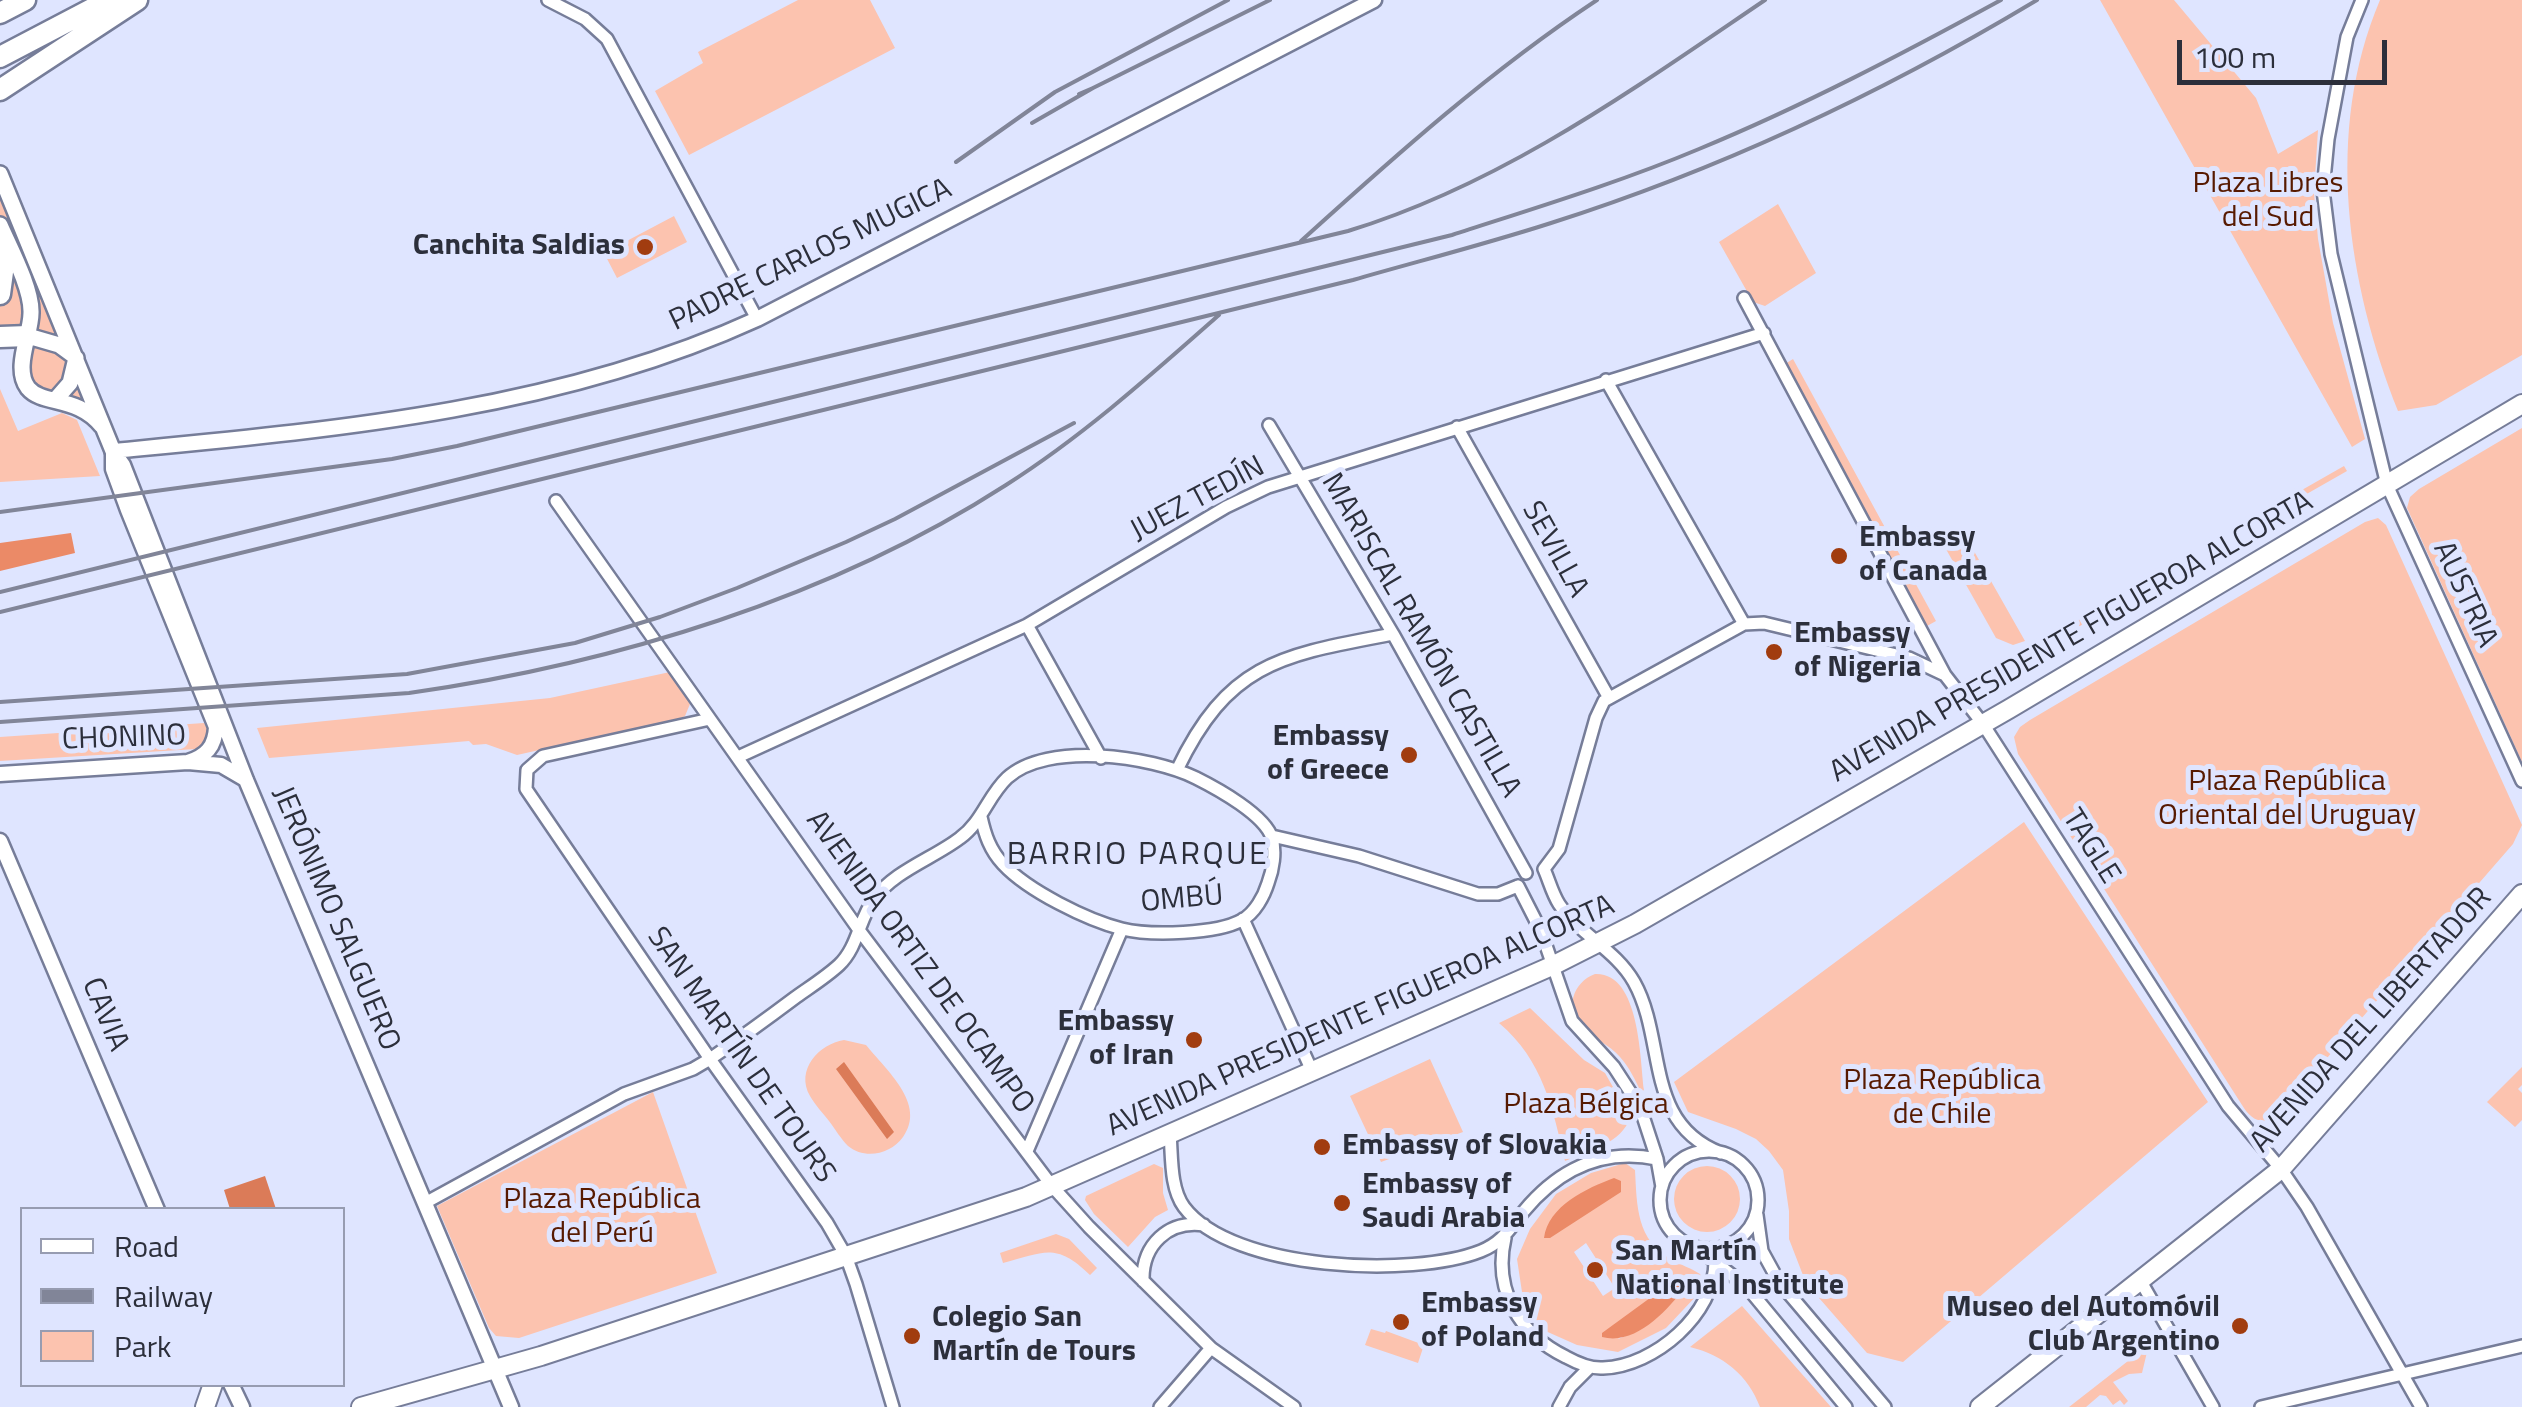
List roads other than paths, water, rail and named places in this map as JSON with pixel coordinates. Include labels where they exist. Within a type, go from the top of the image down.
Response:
[{"type":"highway","points":[[0,13],[25,0]]},
{"type":"highway","points":[[0,57],[109,0]]},
{"type":"highway","points":[[4,88],[136,0]]},
{"type":"highway","points":[[0,238],[0,294]]},
{"type":"highway","points":[[0,337],[28,336]]},
{"type":"main road","name":"JERÓNIMO SALGUERO","points":[[0,174],[113,451]]},
{"type":"main road","points":[[0,226],[30,302],[23,378],[33,393],[82,408],[104,429]]},
{"type":"main road","points":[[28,336],[58,345],[76,358],[74,374],[56,399]]},
{"type":"main road","name":"AVENIDA PRESIDENTE FIGUEROA ALCORTA","points":[[361,1407],[497,1370],[1052,1186],[1554,965],[1600,943],[1983,724],[2522,404]]},
{"type":"main road","name":"AVENIDA DEL LIBERTADOR","points":[[1980,1407],[2280,1169],[2522,894]]},
{"type":"street","points":[[548,0],[585,19],[607,39],[758,319]]},
{"type":"street","name":"PADRE CARLOS MUGICA","points":[[113,451],[312,430],[497,402],[661,359],[758,319],[1374,0]]},
{"type":"street","name":"AUSTRIA","points":[[2362,0],[2337,78],[2324,167],[2330,254],[2388,485],[2522,781]]},
{"type":"street","name":"TAGLE","points":[[1744,298],[1946,675],[1983,724],[2228,1106],[2308,1207],[2421,1407]]},
{"type":"street","name":"JUEZ TEDÍN","points":[[738,757],[1026,625],[1226,507],[1268,487],[1764,333]]},
{"type":"street","points":[[1606,380],[1744,624]]},
{"type":"street","name":"MARISCAL RAMÓN CASTILLA","points":[[1269,424],[1393,634],[1526,873]]},
{"type":"street","name":"SEVILLA","points":[[1457,427],[1608,698]]},
{"type":"street","name":"JERÓNIMO SALGUERO","points":[[113,451],[113,469],[123,496],[216,727],[207,753],[188,762]]},
{"type":"street","name":"JERÓNIMO SALGUERO","points":[[113,451],[123,465],[246,780],[511,1407]]},
{"type":"street","name":"AVENIDA ORTIZ DE OCAMPO","points":[[556,501],[859,930],[1052,1186],[1211,1348],[1294,1407]]},
{"type":"street","points":[[425,1203],[624,1094],[710,1060],[837,968],[853,946],[870,905],[884,887],[958,840],[981,817],[998,787],[1023,768],[1049,758],[1101,758],[1176,770],[1236,802],[1263,823],[1272,836],[1359,856],[1478,894],[1498,894],[1518,886],[1526,873],[1544,868],[1559,849],[1596,718],[1608,698],[1744,624],[1764,623],[1909,658],[1946,675]]},
{"type":"street","points":[[1026,625],[1101,758]]},
{"type":"street","points":[[1176,770],[1194,734],[1216,706],[1235,686],[1260,669],[1286,656],[1393,634]]},
{"type":"street","name":"SAN MARTÍN DE TOURS","points":[[710,719],[543,756],[527,770],[526,789],[710,1060],[828,1223],[846,1256],[893,1407]]},
{"type":"street","name":"CHONINO","points":[[0,774],[188,762],[220,766],[246,780]]},
{"type":"street","name":"OMBÚ","points":[[981,817],[992,850],[1012,872],[1062,904],[1122,929],[1173,932],[1215,928],[1243,919],[1268,886],[1273,864],[1272,836]]},
{"type":"street","name":"CAVIA","points":[[0,842],[156,1207]]},
{"type":"street","points":[[1544,868],[1560,905],[1634,982],[1656,1068],[1678,1121],[1696,1139],[1740,1162],[1751,1175],[1758,1191],[1762,1252],[1772,1272],[1885,1407]]},
{"type":"street","points":[[1518,886],[1554,965],[1572,1021],[1630,1090],[1648,1126],[1658,1159],[1660,1206],[1666,1224],[1680,1240],[1747,1287],[1846,1407]]},
{"type":"street","points":[[1243,919],[1312,1071]]},
{"type":"street","points":[[1027,1151],[1122,929]]},
{"type":"street","points":[[1170,1134],[1177,1192],[1188,1212],[1204,1225],[1239,1242],[1296,1259],[1373,1268],[1468,1255],[1504,1238],[1536,1197],[1574,1169],[1618,1154],[1658,1159]]},
{"type":"street","points":[[1662,1188],[1670,1172],[1687,1157],[1701,1152],[1721,1153]]},
{"type":"street","points":[[1698,1250],[1737,1241],[1757,1210]]},
{"type":"street","points":[[1143,1281],[1147,1252],[1159,1237],[1184,1224],[1204,1225]]},
{"type":"street","points":[[1504,1238],[1504,1288],[1516,1314],[1548,1347],[1590,1367],[1626,1363],[1678,1334],[1706,1302],[1715,1261]]},
{"type":"street","points":[[2140,1280],[2213,1407]]},
{"type":"street","points":[[2261,1407],[2522,1346]]},
{"type":"street","points":[[1160,1407],[1211,1348]]},
{"type":"street","points":[[1558,1407],[1570,1386],[1590,1367]]},
{"type":"railway","points":[[956,162],[1055,92],[1228,0]]},
{"type":"railway","points":[[1093,88],[1270,0]]},
{"type":"railway","points":[[1301,241],[1482,85],[1597,0]]},
{"type":"railway","points":[[0,512],[392,459],[457,446],[1348,231],[1405,211],[1513,161],[1615,100],[1765,0]]},
{"type":"railway","points":[[0,592],[1452,235],[1607,184],[1738,132],[1852,79],[2001,0]]},
{"type":"railway","points":[[0,612],[1353,280],[1527,231],[1677,178],[1800,126],[1920,66],[2037,0]]},
{"type":"railway","points":[[1032,123],[1093,88],[1079,94]]},
{"type":"railway","points":[[0,722],[409,693],[564,664],[718,620],[868,561],[1006,485],[1089,425],[1219,315]]},
{"type":"railway","points":[[0,702],[407,674],[575,643],[660,617],[846,542],[1074,423]]},
{"type":"place","name":"Canchita Saldias","points":[[645,247]]},
{"type":"place","name":"Embassy of Canada","points":[[1839,556]]},
{"type":"place","name":"Embassy of Nigeria","points":[[1774,652]]},
{"type":"place","name":"Embassy of Greece","points":[[1409,755]]},
{"type":"place","name":"Embassy of Iran","points":[[1194,1040]]},
{"type":"place","name":"Embassy of Slovakia","points":[[1322,1147]]},
{"type":"place","name":"Embassy of Saudi Arabia","points":[[1342,1203]]},
{"type":"place","name":"San Martín National Institute","points":[[1595,1270]]},
{"type":"place","name":"Embassy of Poland","points":[[1401,1322]]},
{"type":"place","name":"Museo del Automóvil Club Argentino","points":[[2240,1326]]},
{"type":"place","name":"Colegio San Martín de Tours","points":[[912,1336]]},
{"type":"district","name":"BARRIO PARQUE","points":[[1138,856]]},
{"type":"park label","name":"Plaza Libres del Sud","points":[[2268,202]]},
{"type":"park label","name":"Plaza República Oriental del Uruguay","points":[[2287,800]]},
{"type":"park label","name":"Plaza República de Chile","points":[[1942,1099]]},
{"type":"park label","name":"Plaza Bélgica","points":[[1586,1106]]},
{"type":"park label","name":"Plaza República del Perú","points":[[602,1218]]}]
